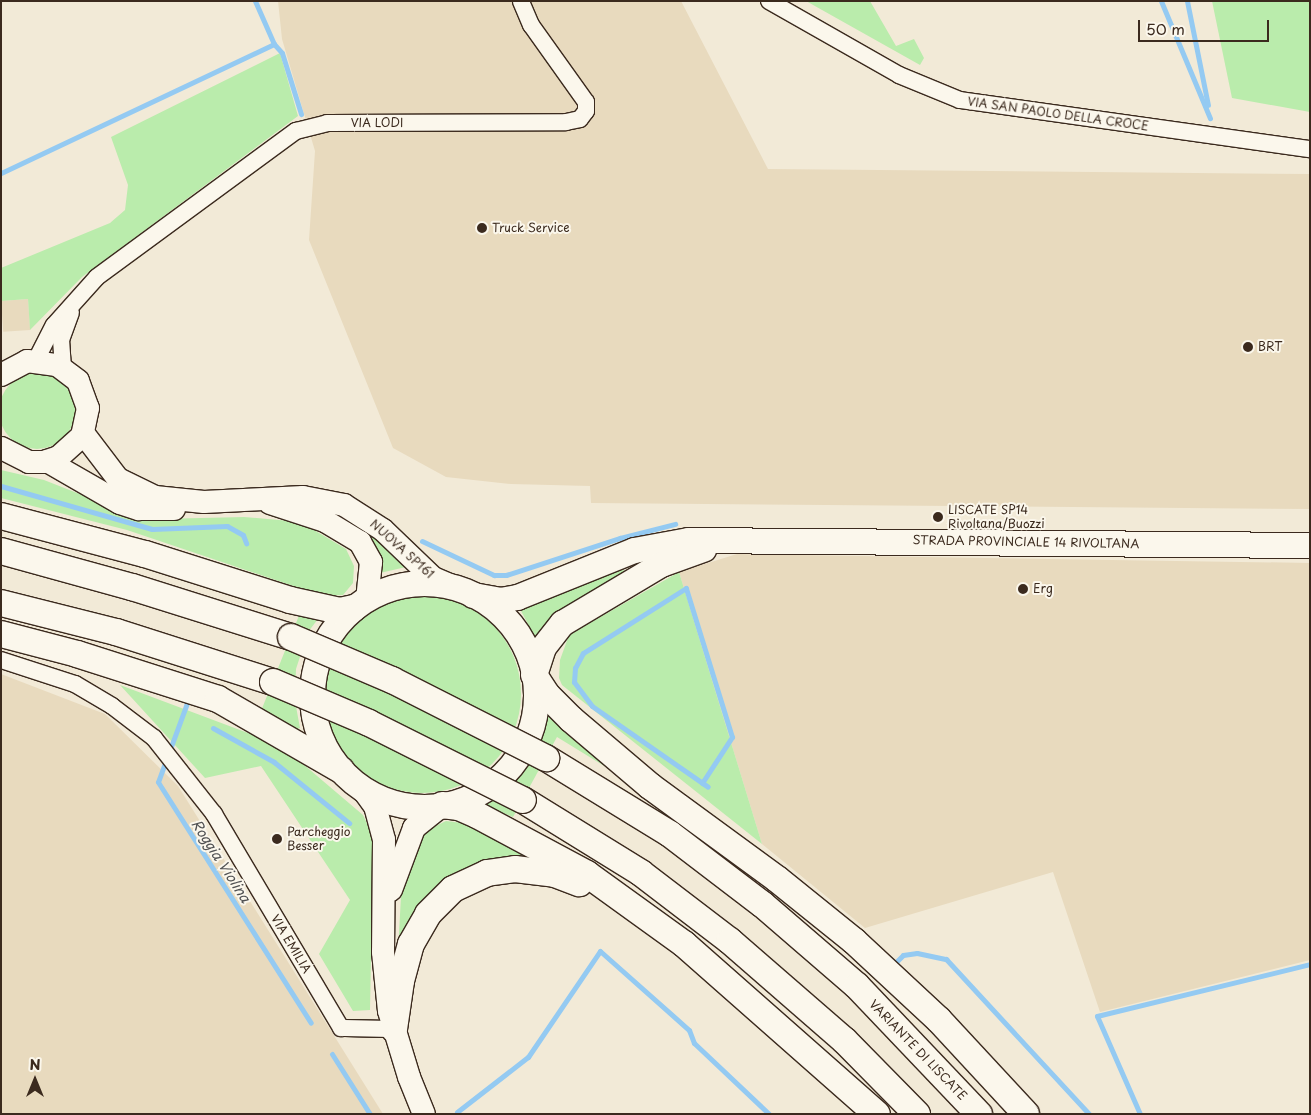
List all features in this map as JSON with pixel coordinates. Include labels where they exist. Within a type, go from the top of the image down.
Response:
[{"type":"highway","points":[[1,516],[145,554],[290,600],[340,610],[361,604]]},
{"type":"highway","name":"VARIANTE DI LISCATE","points":[[1,551],[123,584],[291,637],[392,680],[546,758],[670,834],[762,904],[857,986],[979,1114]]},
{"type":"highway","points":[[1,603],[116,632],[273,682],[369,723],[523,800],[640,872],[730,940],[844,1040],[917,1114]]},
{"type":"highway","points":[[1,634],[78,654],[218,699],[341,770]]},
{"type":"highway","points":[[534,675],[547,695],[571,719],[650,786],[777,879],[854,941],[945,1026],[1026,1114]]},
{"type":"highway","points":[[442,805],[477,815],[587,874],[711,967],[877,1114]]},
{"type":"highway","points":[[394,1029],[406,956],[428,914],[463,883],[500,870],[543,872],[575,881],[711,967]]},
{"type":"main road","points":[[1,375],[19,359],[63,368],[78,381],[86,397],[88,415],[83,433]]},
{"type":"main road","name":"NUOVA SP161","points":[[1,448],[22,460],[47,461],[69,451],[83,433],[102,462],[125,484],[156,497],[204,502]]},
{"type":"main road","name":"NUOVA SP161","points":[[47,461],[112,499],[139,509],[166,510],[204,502],[310,497],[344,505],[383,530],[433,578],[466,592]]},
{"type":"main road","name":"NUOVA SP161","points":[[258,499],[325,521],[360,542],[371,562],[361,604]]},
{"type":"main road","name":"STRADA PROVINCIALE 14 RIVOLTANA","points":[[361,604],[410,584],[433,584],[500,600],[516,597],[625,554],[657,544],[688,540],[1310,545]]},
{"type":"main road","name":"STRADA PROVINCIALE 14 RIVOLTANA","points":[[534,675],[547,641],[570,617],[661,564],[690,552],[742,540]]},
{"type":"main road","points":[[384,915],[410,836],[422,819],[442,805],[482,790],[514,761],[526,741],[534,717],[534,675],[527,651],[511,626],[495,609],[466,592]]},
{"type":"main road","points":[[361,604],[338,624],[323,646],[312,686],[318,731],[341,770],[373,802],[382,827],[385,977],[394,1029],[424,1114]]},
{"type":"main road","points":[[360,787],[402,805],[442,805]]},
{"type":"street","name":"VIA LODI","points":[[19,359],[88,286],[112,264],[284,138],[311,126],[327,123],[566,122],[580,119],[586,111],[586,102],[531,26],[521,1]]},
{"type":"street","name":"VIA SAN PAOLO DELLA CROCE","points":[[769,1],[906,78],[960,100],[1310,149]]},
{"type":"street","name":"VIA LODI","points":[[63,368],[63,331],[88,286]]},
{"type":"street","name":"VIA EMILIA","points":[[1,660],[75,684],[112,706],[160,745],[214,814],[341,1028],[394,1029]]},
{"type":"shaded area","points":[[278,1],[681,1],[768,169],[1310,174],[1310,509],[591,503],[590,486],[511,484],[446,477],[393,448],[309,240],[315,151],[282,39]]},
{"type":"shaded area","points":[[28,299],[30,330],[3,332],[1,301]]},
{"type":"shaded area","points":[[737,554],[1310,563],[1310,960],[1100,1012],[1053,872],[865,928],[762,844],[679,572]]},
{"type":"shaded area","points":[[1,674],[105,714],[178,786],[383,1114],[1,1114]]},
{"type":"green space","points":[[806,1],[870,1],[896,46],[914,39],[924,58],[920,65]]},
{"type":"green space","points":[[1212,1],[1310,1],[1310,112],[1232,98]]},
{"type":"green space","points":[[280,53],[298,116],[82,277],[30,330],[28,299],[1,301],[1,268],[110,223],[125,210],[128,185],[111,137]]},
{"type":"green space","points":[[37,373],[51,376],[64,384],[72,397],[75,411],[72,425],[64,438],[51,446],[37,449],[23,446],[10,438],[2,425],[-1,411],[2,397],[10,384],[23,376]]},
{"type":"green space","points":[[1,470],[44,480],[123,511],[158,519],[244,517],[290,521],[314,530],[346,549],[354,566],[353,583],[343,595],[323,596],[127,530],[1,498]]},
{"type":"green space","points":[[357,522],[406,567],[380,573],[376,547]]},
{"type":"green space","points":[[620,569],[625,571],[536,639],[520,609]]},
{"type":"green space","points":[[679,572],[762,844],[562,685],[559,678],[560,660],[569,635]]},
{"type":"green space","points":[[412,595],[432,595],[460,602],[485,617],[499,631],[514,656],[521,684],[521,704],[514,732],[499,757],[485,771],[460,786],[451,789],[432,793],[412,793],[384,786],[359,771],[345,757],[330,732],[327,723],[323,704],[323,684],[330,656],[345,631],[359,617],[384,602],[393,599]]},
{"type":"green space","points":[[300,613],[318,619],[308,632],[296,669],[295,701],[300,728],[297,729],[261,711]]},
{"type":"green space","points":[[120,685],[261,738],[303,764],[363,815],[371,832],[373,852],[370,1010],[353,1011],[319,954],[350,900],[261,766],[205,778]]},
{"type":"green space","points":[[549,707],[614,772],[557,737],[513,817],[485,806],[520,774],[540,739]]},
{"type":"green space","points":[[446,821],[463,823],[551,865],[483,864],[397,971],[401,896],[408,862],[423,832]]},
{"type":"waterway","points":[[1,173],[274,44],[255,1]]},
{"type":"waterway","points":[[1161,1],[1210,118]]},
{"type":"waterway","points":[[1187,1],[1208,105]]},
{"type":"waterway","points":[[274,44],[282,53],[301,114]]},
{"type":"waterway","name":"Roggia Violina","points":[[1,486],[152,529],[227,526],[243,535],[246,543]]},
{"type":"waterway","points":[[422,541],[494,575],[506,575],[620,538],[675,524]]},
{"type":"waterway","points":[[702,783],[732,737],[686,588],[583,653],[575,668],[574,682],[592,706],[708,787]]},
{"type":"waterway","name":"Roggia Violina","points":[[169,752],[187,703]]},
{"type":"waterway","points":[[213,728],[274,762],[349,823]]},
{"type":"waterway","name":"Roggia Violina","points":[[166,760],[158,782],[311,1023]]},
{"type":"waterway","points":[[457,1112],[528,1057],[600,951],[689,1030],[694,1043],[769,1114]]},
{"type":"waterway","points":[[895,963],[903,955],[917,953],[946,959],[1089,1114]]},
{"type":"waterway","points":[[1140,1114],[1097,1016],[1310,964]]},
{"type":"waterway","name":"Roggia Violina","points":[[332,1054],[370,1114]]},
{"type":"place","name":"Truck Service","points":[[482,228]]},
{"type":"place","name":"BRT","points":[[1248,347]]},
{"type":"place","name":"LISCATE SP14 Rivoltana/Buozzi","points":[[938,517]]},
{"type":"place","name":"Erg","points":[[1023,589]]},
{"type":"place","name":"Parcheggio Besser","points":[[277,839]]}]
